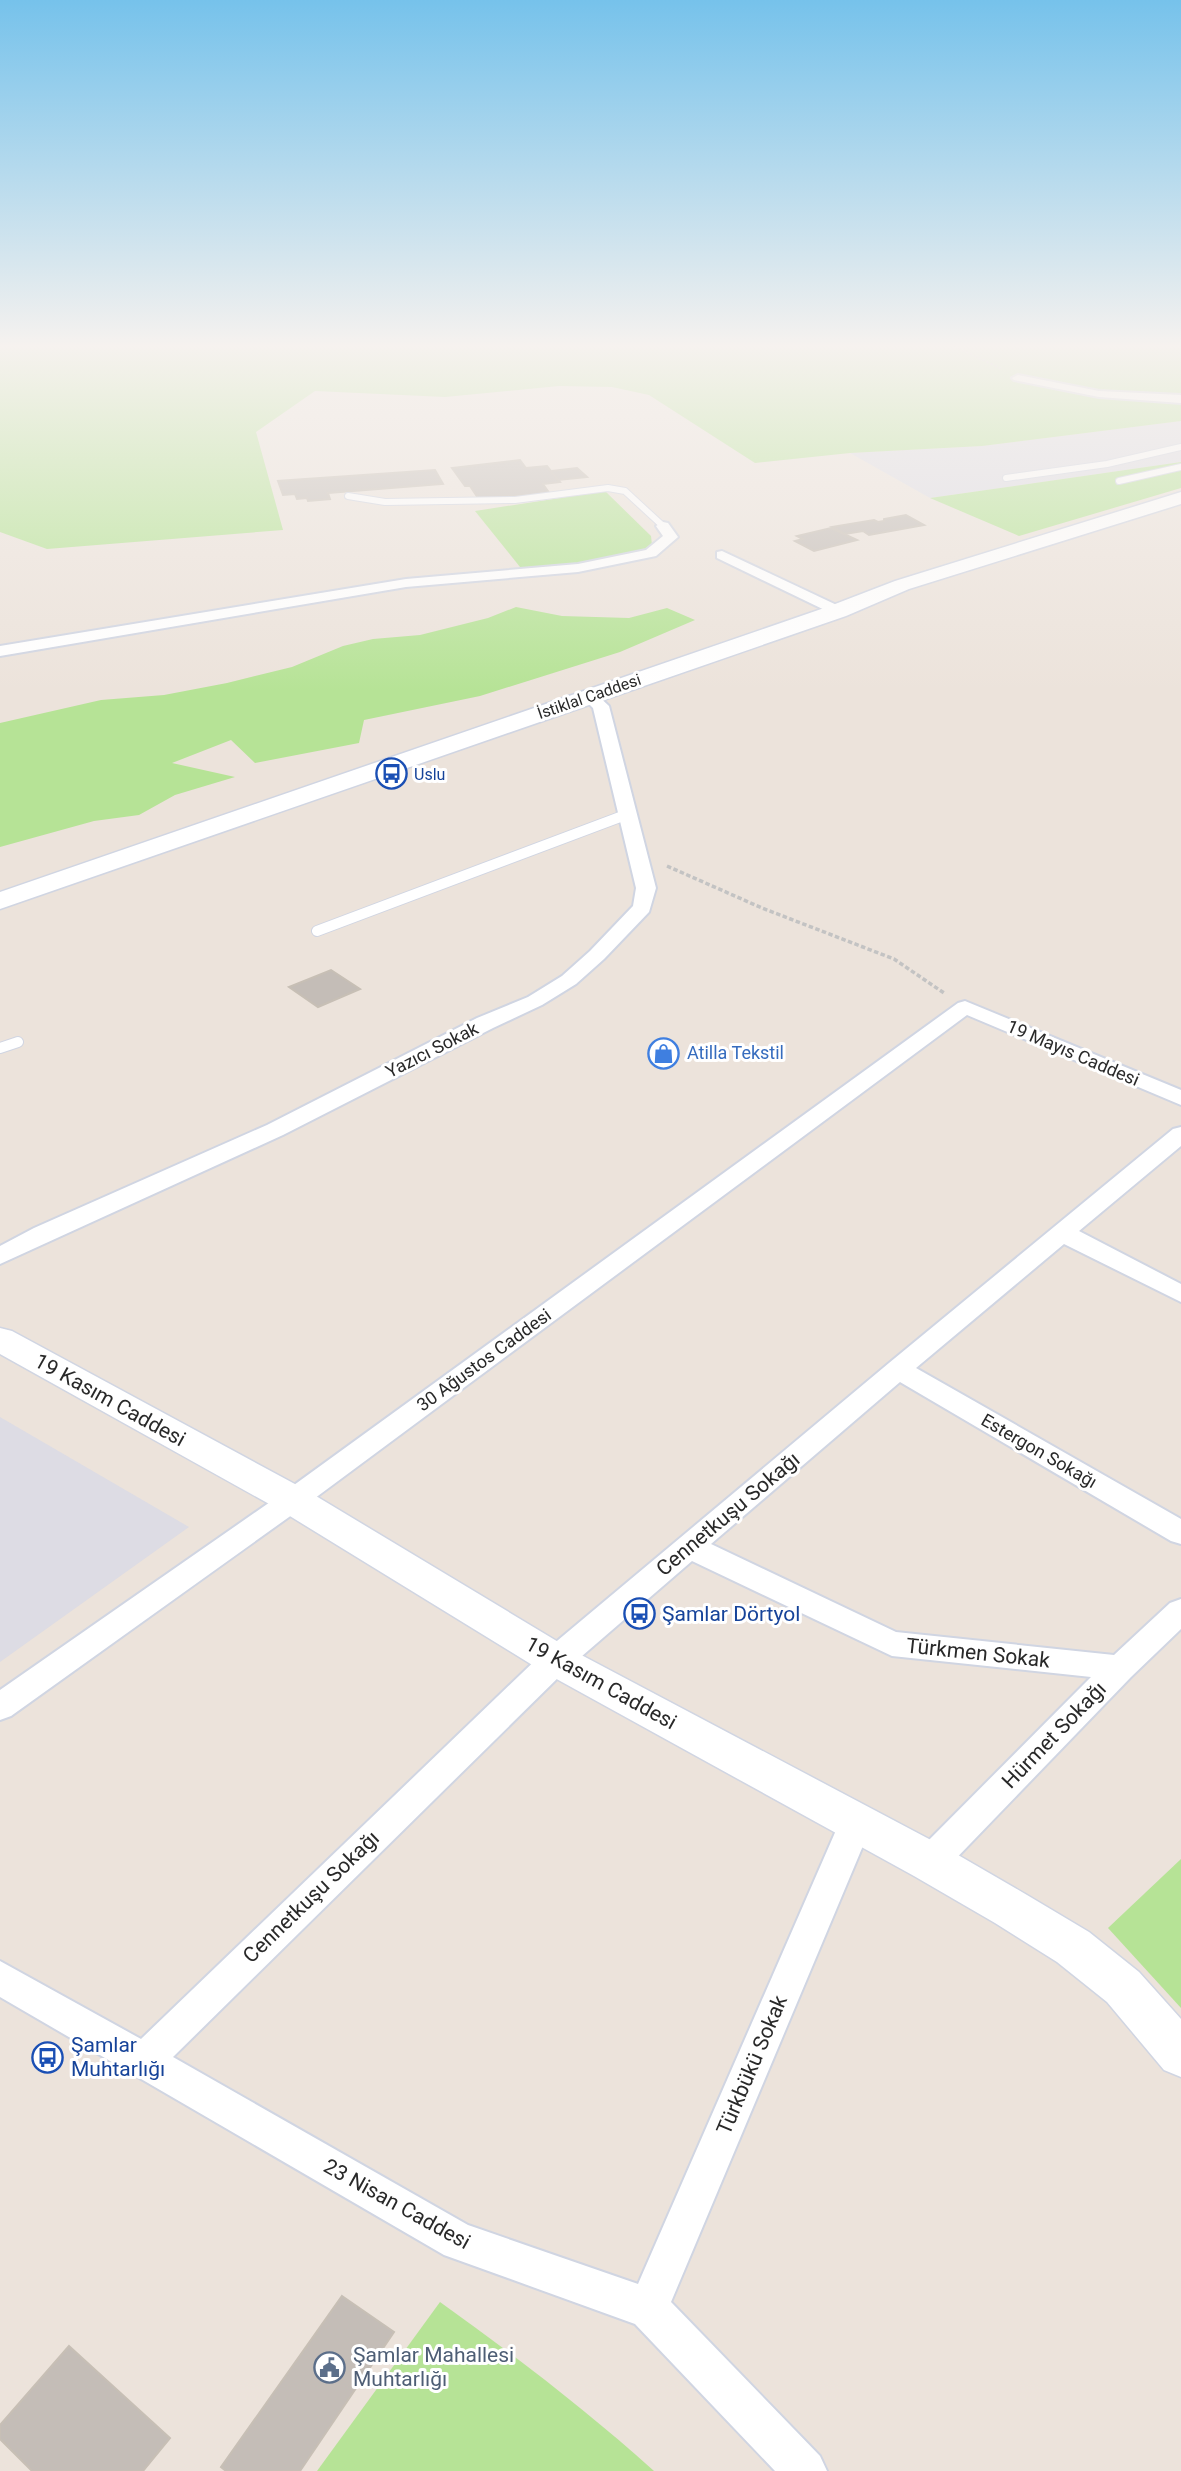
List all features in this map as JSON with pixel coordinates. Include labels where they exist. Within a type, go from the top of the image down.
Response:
[{"type":"main road","name":"İstiklal Caddesi","points":[[0,901],[838,611],[902,585],[1181,498]]},
{"type":"street","points":[[0,651],[406,583],[578,568],[651,553],[671,537],[663,526]]},
{"type":"street","points":[[722,555],[838,611]]},
{"type":"street","name":"Yazıcı Sokak","points":[[0,1256],[43,1233],[275,1130],[535,1001],[569,980],[642,908],[646,888],[601,706],[589,696]]},
{"type":"street","name":"19 Mayıs Caddesi","points":[[965,1007],[1181,1098]]},
{"type":"street","name":"30 Ağustos Caddesi","points":[[0,1707],[293,1500],[965,1007]]},
{"type":"street","name":"Cennetkuşu Sokağı","points":[[144,2061],[555,1660],[898,1369],[1181,1134]]},
{"type":"street","points":[[1063,1233],[1181,1294]]},
{"type":"street","name":"19 Kasım Caddesi","points":[[0,1339],[293,1500],[555,1660],[930,1862],[1073,1947],[1124,1986],[1181,2054]]},
{"type":"street","name":"Estergon Sokağı","points":[[898,1369],[1181,1534]]},
{"type":"street","name":"Türkmen Sokak","points":[[690,1547],[892,1644],[1120,1668]]},
{"type":"street","name":"Hürmet Sokağı","points":[[930,1862],[1120,1668],[1181,1611]]},
{"type":"street","name":"Türkbükü Sokak","points":[[648,2308],[856,1822]]},
{"type":"street","name":"23 Nisan Caddesi","points":[[0,1978],[458,2241],[648,2308],[806,2471]]},
{"type":"lane","points":[[1006,478],[1119,461]]},
{"type":"lane","points":[[1119,481],[1181,467]]},
{"type":"lane","points":[[348,496],[385,502],[516,500],[608,488],[625,491],[663,526]]},
{"type":"lane","points":[[317,931],[628,814]]},
{"type":"lane","points":[[0,1048],[18,1042]]},
{"type":"path","points":[[638,852],[762,908],[894,959],[965,1007]]},
{"type":"shaded area","points":[[865,461],[1181,461],[1181,462],[930,498]]},
{"type":"shaded area","points":[[0,1417],[189,1527],[0,1662]]},
{"type":"green space","points":[[0,461],[264,461],[283,530],[47,549],[0,532]]},
{"type":"green space","points":[[1181,462],[1181,488],[1019,536],[930,498]]},
{"type":"green space","points":[[605,491],[651,536],[652,545],[641,553],[524,572],[475,511]]},
{"type":"green space","points":[[516,607],[562,616],[629,618],[667,608],[695,620],[620,652],[480,696],[364,720],[359,743],[255,763],[231,740],[172,763],[235,777],[175,795],[139,815],[94,821],[0,847],[0,723],[101,700],[164,695],[227,683],[292,667],[343,646],[373,639],[420,635],[488,618]]},
{"type":"green space","points":[[1181,1859],[1181,2008],[1108,1928]]},
{"type":"green space","points":[[440,2302],[549,2384],[654,2471],[317,2471]]},
{"type":"building","points":[[521,461],[526,468],[547,466],[560,482],[543,484],[550,494],[478,498],[452,468]]},
{"type":"building","points":[[577,468],[587,477],[558,480],[551,471]]},
{"type":"building","points":[[435,470],[443,484],[328,493],[330,499],[308,501],[307,498],[297,499],[295,494],[283,495],[278,481]]},
{"type":"building","points":[[906,515],[924,525],[869,535],[863,531],[845,534],[832,527],[874,520],[878,522]]},
{"type":"building","points":[[831,528],[857,540],[814,551],[795,541],[803,539],[797,536]]},
{"type":"building","points":[[331,970],[360,989],[318,1007],[289,987]]},
{"type":"building","points":[[342,2296],[394,2332],[300,2471],[226,2471],[221,2467]]},
{"type":"building","points":[[69,2346],[170,2438],[143,2471],[32,2471],[0,2439],[0,2425]]},
{"type":"place","name":"Uslu","points":[[391,774]]},
{"type":"place","name":"Atilla Tekstil","points":[[664,1053]]},
{"type":"place","name":"Şamlar Dörtyol","points":[[639,1614]]},
{"type":"place","name":"Şamlar Muhtarlığı","points":[[48,2057]]},
{"type":"place","name":"Şamlar Mahallesi Muhtarlığı","points":[[330,2367]]}]
